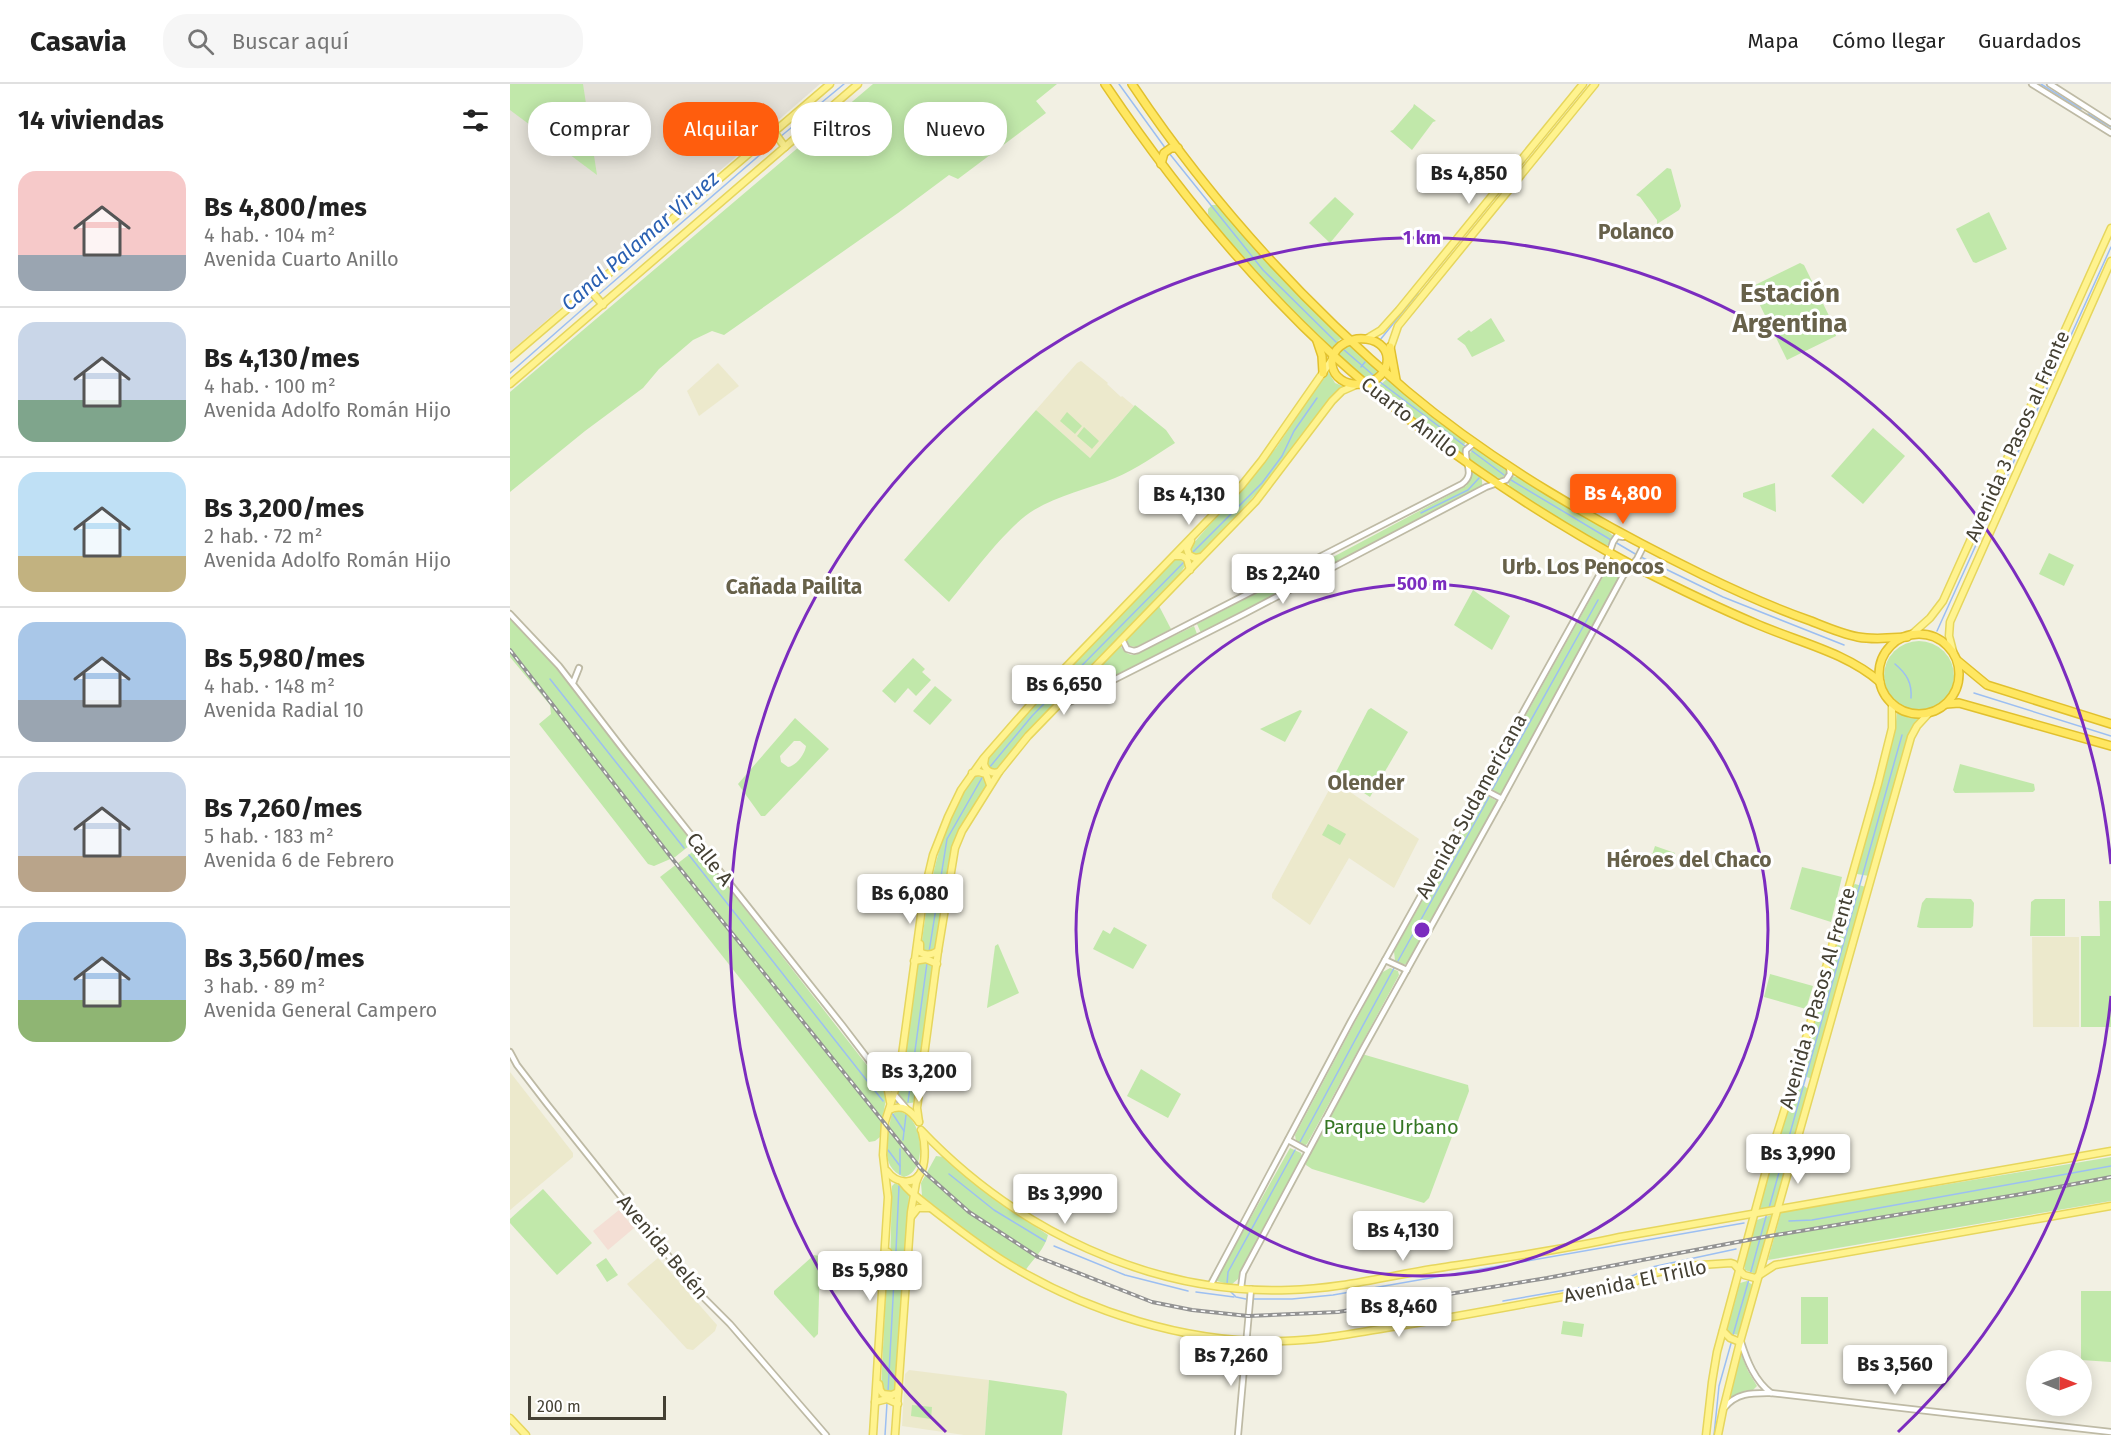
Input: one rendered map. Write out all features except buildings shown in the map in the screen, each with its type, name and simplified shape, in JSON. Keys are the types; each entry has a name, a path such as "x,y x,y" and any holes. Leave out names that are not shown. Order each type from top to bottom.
{"highway":[{"name":"Cuarto Anillo","path":"1105,84 1161,164 1199,212 1275,298 1332,358 1361,384 1497,482 1571,530 1711,603 1857,665 1881,682"},
{"name":"Cuarto Anillo","path":"1132,84 1220,201 1283,273 1351,340 1385,367 1397,382 1477,443 1641,546 1747,595 1844,634 1874,639 1909,636"},
{"path":"1161,164 1170,137"},
{"path":"1154,154 1178,148"},
{"path":"1316,339 1322,356 1323,374"},
{"path":"1366,339 1376,341 1384,347 1386,353 1385,367 1377,379 1361,384 1348,382 1338,377 1333,370 1332,358 1339,346 1351,340 1366,339"},
{"path":"1390,347 1397,382"},
{"path":"1955,657 1959,670 1953,695 1946,704 1929,713 1910,713 1892,703 1885,693 1881,682 1881,666 1885,655 1895,642 1909,636 1923,635 1936,638 1946,645 1955,657 1987,685 2111,724"},
{"path":"1946,704 1966,705 2111,746"}],"main road":[{"path":"779,129 830,84"},
{"path":"510,384 783,144 858,84"},
{"path":"1366,339 1381,330 1583,84"},
{"path":"1385,367 1398,326 1595,84"},
{"path":"779,138 783,144"},
{"path":"510,358 592,292 749,156"},
{"name":"Avenida 3 Pasos al Frente","path":"1909,636 1930,618 1943,601 2017,453 2094,282 2111,228"},
{"name":"Avenida 3 Pasos al Frente","path":"1955,657 1949,636 1950,622 2017,453 2094,282 2111,261"},
{"path":"1419,285 1426,291"},
{"path":"592,292 601,303"},
{"path":"873,1435 885,1282 888,1197 885,1168 885,1122 899,1077 929,867 945,823 961,790 995,745 1038,696 1242,485 1323,374 1332,358"},
{"path":"895,1435 911,1218 914,1194 923,1162 924,1147 917,1108 935,962 958,839 998,772 1028,736 1256,501 1332,401 1342,391 1361,384"},
{"path":"1201,557 1193,558 1189,555 1188,546 1207,525 1210,518"},
{"path":"1175,555 1187,559 1190,569"},
{"name":"Avenida 3 Pasos al Frente","path":"1852,876 1889,740 1893,715 1892,703"},
{"name":"Avenida 3 Pasos al Frente","path":"1832,1015 1911,737 1929,713"},
{"path":"995,745 985,759 984,765 990,772 998,772"},
{"path":"974,773 986,774 990,785"},
{"name":"Avenida 3 Pasos Al Frente","path":"1706,1435 1712,1382 1723,1331 1759,1213 1852,876"},
{"path":"924,892 920,952 927,955 937,952"},
{"path":"916,960 935,962"},
{"name":"Avenida 3 Pasos Al Frente","path":"1718,1435 1736,1340 1782,1195 1832,1015"},
{"path":"890,1108 885,1082 899,1077"},
{"path":"890,1108 906,1108 919,1122"},
{"path":"921,1130 951,1160 993,1194 1054,1233 1124,1263 1175,1278 1228,1287 1287,1290 1343,1285 1565,1249 1776,1209 2111,1151"},
{"name":"Avenida El Trillo","path":"885,1168 892,1178 901,1181 931,1209 972,1241 1027,1275 1082,1302 1114,1314 1169,1329 1246,1340 1316,1339 1485,1312 1630,1285 1646,1275 1686,1266 1727,1262 1734,1264 1742,1272 1757,1277"},
{"path":"901,1181 913,1180 919,1175"},
{"path":"1782,1195 1792,1207"},
{"path":"1757,1277 1775,1265 2111,1206"},
{"path":"911,1218 918,1208 931,1209"},
{"path":"885,1240 888,1246 888,1270 896,1275 906,1272"},
{"path":"885,1282 896,1278 905,1282"},
{"path":"1723,1331 1736,1340"},
{"path":"879,1345 881,1352 879,1387 882,1397"},
{"path":"875,1402 887,1395 896,1398"},
{"path":"510,1418 526,1435"}],"street":[{"path":"2032,84 2111,133"},
{"path":"2050,84 2111,123"},
{"path":"1122,639 1127,649 1138,650 1465,483 1469,475 1466,450 1470,444 1477,443"},
{"path":"1060,704 1072,701 1244,614 1497,482 1504,482 1511,471 1509,465"},
{"name":"Avenida Sudamericana","path":"1211,1284 1385,960 1605,565 1616,537 1620,536 1641,546 1308,1151 1243,1273 1241,1288"},
{"path":"1316,559 1313,567 1320,573"},
{"path":"1305,564 1312,570 1310,579"},
{"name":"Calle A","path":"510,614 547,651 573,683 906,1108"},
{"path":"573,683 579,668"},
{"path":"1481,788 1502,799"},
{"path":"1385,960 1407,970"},
{"name":"Avenida Belén","path":"510,1052 529,1081 694,1288 730,1324 826,1435"},
{"path":"1288,1140 1308,1151"},
{"path":"1238,1435 1251,1289"},
{"path":"1736,1340 1751,1368 1765,1389 1771,1393"},
{"path":"1723,1410 1729,1403 1744,1394 1771,1393 2111,1432"}],"shaded area":[{"path":"510,84 820,84 799,102 791,102 791,109 779,119 779,102 663,102 663,156 737,156 510,352"},
{"path":"1081,361 1134,406 1090,458 1036,410"},
{"path":"718,363 739,386 699,416 687,391"},
{"path":"1334,781 1419,839 1394,888 1349,858 1310,925 1272,898 1272,894"},
{"path":"2032,937 2079,937 2079,1027 2033,1027"},
{"path":"510,1072 573,1153 573,1157 510,1210"},
{"path":"619,1210 634,1228 608,1250 593,1231"},
{"path":"658,1258 717,1325 715,1331 693,1350 687,1349 627,1284"},
{"path":"909,1370 989,1380 985,1435 964,1435 902,1426 905,1374"}],"green space":[{"path":"510,84 583,84 586,102 528,102 528,123 510,110"},
{"path":"873,84 1057,84 1036,101 1046,113 1007,142 1007,102 904,102 904,156 989,156 958,179 949,175 724,335 712,331 693,340 659,369 643,388 585,431 510,492 510,392 791,154 791,156 892,156 892,102 852,102"},
{"path":"1414,104 1436,121 1412,150 1390,131"},
{"path":"572,156 594,156 597,175"},
{"path":"1667,168 1671,169 1681,206 1679,210 1657,224 1657,220 1636,195"},
{"path":"1335,197 1354,214 1330,243 1309,223"},
{"path":"1212,205 1218,205 1224,211 1297,293 1344,338 1339,340 1333,349 1286,304 1217,227 1208,214 1208,209"},
{"path":"1989,212 2007,249 1976,263 1973,262 1956,229"},
{"path":"1800,263 1804,265 1836,330 1836,336 1787,360 1751,287"},
{"path":"1491,318 1505,341 1472,357 1465,345 1457,339"},
{"path":"1350,345 1378,370 1372,379 1364,379 1338,356 1341,350"},
{"path":"1328,371 1335,383 1345,387 1332,396 1268,481 1197,558 1190,553 1192,545 1276,448"},
{"path":"1387,379 1467,440 1462,454 1374,386 1380,385"},
{"path":"1135,405 1166,430 1175,443 1123,474 1053,500 1034,510 1012,528 949,602 904,560 1036,410 1090,458"},
{"path":"1067,412 1082,426 1075,434 1060,421"},
{"path":"1084,427 1099,441 1092,449 1077,436"},
{"path":"1873,428 1905,456 1863,504 1831,476"},
{"path":"1477,447 1506,468 1508,472 1501,479 1493,476 1470,459 1470,453"},
{"path":"1472,470 1481,478 1482,486 1478,490 1322,570 1317,569 1318,565 1466,486 1472,476"},
{"path":"1512,476 1522,478 1607,530 1613,536 1608,545 1603,546 1511,490 1508,482"},
{"path":"1775,483 1776,512 1743,497 1743,493"},
{"path":"2049,553 2074,565 2064,586 2039,574"},
{"path":"1175,559 1185,563 1181,576 997,772 990,771 986,761 1030,709"},
{"path":"1613,562 1620,562 1623,569 1502,794 1495,794 1489,790 1488,783"},
{"path":"1303,569 1309,571 1307,575 1201,633 1197,624"},
{"path":"1473,590 1510,616 1492,650 1454,625"},
{"path":"1159,606 1171,629 1136,647 1129,646 1126,640"},
{"path":"510,619 541,649 694,842 675,857 654,866 648,864 539,724 551,714 550,705 510,657"},
{"path":"1194,626 1197,634 1072,698 1071,696 1120,645 1126,653 1135,655"},
{"path":"1919,641 1932,644 1944,651 1951,663 1954,676 1951,689 1944,701 1932,708 1919,711 1906,708 1894,701 1887,689 1884,676 1887,663 1894,651 1906,644"},
{"path":"913,658 925,669 922,672 931,680 916,696 908,688 895,703 882,691"},
{"path":"935,686 952,700 930,725 913,711"},
{"path":"1371,708 1408,732 1370,797 1337,775 1336,772"},
{"path":"1302,711 1285,742 1260,729"},
{"path":"1897,713 1910,718 1920,718 1911,730 1869,876 1857,874 1856,870 1895,730"},
{"path":"795,718 829,749 765,816 761,816 738,784","holes":["794,741 800,741 806,746 804,753 797,762 788,767 781,762 780,756"]},
{"path":"1960,764 2034,784 2035,790 2033,792 1955,793 1953,790"},
{"path":"974,776 984,777 988,783 960,831 936,951 926,953 921,949 937,859 952,816"},
{"path":"1486,795 1497,801 1496,804 1408,963 1401,966 1395,961 1394,951 1480,798"},
{"path":"1328,824 1346,834 1340,845 1322,835"},
{"path":"1655,846 1675,853 1671,865 1651,858"},
{"path":"695,850 700,851 887,1091 880,1137 875,1141 869,1142 660,877"},
{"path":"1802,867 1842,877 1831,922 1790,909"},
{"path":"1855,884 1866,887 1813,1079 1800,1075 1799,1071 1851,887"},
{"path":"1926,898 1971,899 1974,903 1973,926 1971,928 1917,927 1922,903"},
{"path":"2035,899 2065,899 2065,936 2030,936 2031,902"},
{"path":"2099,901 2111,901 2111,1027 2081,1027 2081,936 2100,936"},
{"path":"1114,927 1147,945 1133,969 1093,949 1103,930 1110,934"},
{"path":"998,944 1019,993 987,1008 995,946"},
{"path":"922,962 929,963 934,968 916,1102 905,1104 898,1094 916,967"},
{"path":"1390,968 1398,971 1399,975 1304,1146 1296,1141 1295,1135 1381,973"},
{"path":"1770,974 1813,986 1806,1009 1764,997"},
{"name":"Parque Urbano","path":"1362,1054 1468,1085 1469,1091 1429,1198 1424,1203 1312,1169 1306,1165 1305,1161"},
{"path":"1141,1069 1181,1094 1168,1118 1127,1096"},
{"path":"1803,1085 1808,1089 1776,1206 1759,1209 1793,1090"},
{"path":"896,1111 912,1120 920,1142 918,1164 904,1177 891,1166 887,1151 891,1116"},
{"path":"1290,1148 1301,1153 1302,1156 1238,1279 1231,1285 1217,1281 1219,1274"},
{"path":"936,1156 944,1157 979,1188 1048,1235 1042,1249 1025,1271 974,1238 922,1196 921,1183"},
{"path":"2111,1157 2111,1201 1768,1260 1781,1212"},
{"path":"895,1183 909,1195 905,1270 895,1273 890,1269 892,1186"},
{"path":"543,1189 592,1243 557,1275 510,1223 510,1219"},
{"path":"1774,1214 1756,1274 1745,1270 1744,1263 1757,1220"},
{"path":"814,1255 820,1258 818,1334 814,1338 774,1294 774,1291"},
{"path":"606,1258 618,1275 607,1282 596,1265"},
{"path":"897,1281 904,1285 896,1390 892,1393 885,1393 881,1390 886,1286 889,1282"},
{"path":"1747,1281 1754,1286 1740,1335 1732,1334 1727,1330 1740,1283"},
{"path":"2081,1291 2111,1291 2111,1362 2092,1361 2092,1350 2081,1350"},
{"path":"1801,1297 1828,1297 1828,1344 1801,1344"},
{"path":"1563,1321 1584,1324 1582,1337 1561,1334"},
{"path":"1741,1354 1757,1386 1728,1401"},
{"path":"989,1380 1064,1391 1067,1394 1062,1435 985,1435"},
{"path":"912,1405 932,1407 931,1419 911,1416"}],"waterway":[{"name":"Canal Palamar Viruez","path":"780,137 844,84"},
{"path":"1119,84 1166,149"},
{"path":"2041,84 2081,109"},
{"path":"2088,114 2111,127"},
{"path":"1169,153 1263,270 1336,342"},
{"name":"Canal Palamar Viruez","path":"597,296 759,156"},
{"path":"1937,631 2111,247"},
{"path":"1380,340 1418,293"},
{"name":"Canal Palamar Viruez","path":"510,373 593,300"},
{"path":"1343,349 1373,375"},
{"path":"1361,367 1365,362"},
{"path":"1380,382 1465,446"},
{"path":"1191,554 1262,483 1282,456 1294,431 1317,398"},
{"path":"1472,451 1504,475"},
{"path":"1421,513 1468,490 1479,478"},
{"path":"1511,480 1611,540"},
{"path":"1615,542 1637,555"},
{"path":"1641,557 1723,597 1844,645"},
{"path":"989,768 1032,716 1186,560"},
{"path":"1492,790 1598,600"},
{"path":"1895,664 1908,679 1911,698"},
{"path":"550,679 684,848"},
{"path":"1974,693 2111,736"},
{"path":"1769,1208 1902,735"},
{"path":"929,952 947,839 983,776"},
{"path":"1398,961 1489,797"},
{"path":"689,855 883,1101"},
{"path":"908,1102 927,963"},
{"path":"1300,1142 1394,968"},
{"path":"892,1113 904,1131"},
{"path":"903,1140 906,1115"},
{"path":"900,1149 900,1174"},
{"path":"888,1150 900,1166"},
{"path":"1227,1284 1228,1272 1295,1150"},
{"path":"1789,1221 1812,1220 2111,1166"},
{"path":"949,1174 994,1210 1045,1241"},
{"path":"895,1272 899,1186"},
{"path":"1750,1275 1767,1213"},
{"path":"1252,1299 1292,1299 1333,1295 1744,1223"},
{"path":"1054,1246 1125,1275 1188,1291"},
{"path":"1503,1301 1623,1280 1652,1267 1736,1249"},
{"path":"1733,1335 1749,1279"},
{"path":"888,1392 894,1280"},
{"path":"1230,1291 1236,1297 1246,1299"},
{"path":"1196,1292 1234,1297"},
{"path":"1714,1435 1719,1386 1732,1340"},
{"path":"885,1435 887,1403"}],"railway":[{"path":"510,650 674,861 922,1170 969,1212 1038,1257 1152,1302 1192,1310 1248,1316 1338,1312 1547,1278 1764,1237 2111,1177"}],"district":[{"name":"Polanco","path":"1636,232"},
{"name":"Estación Argentina","path":"1790,308"},
{"name":"Urb. Los Penocos","path":"1583,567"},
{"name":"Cañada Pailita","path":"794,587"},
{"name":"Olender","path":"1366,783"},
{"name":"Héroes del Chaco","path":"1689,860"}]}
